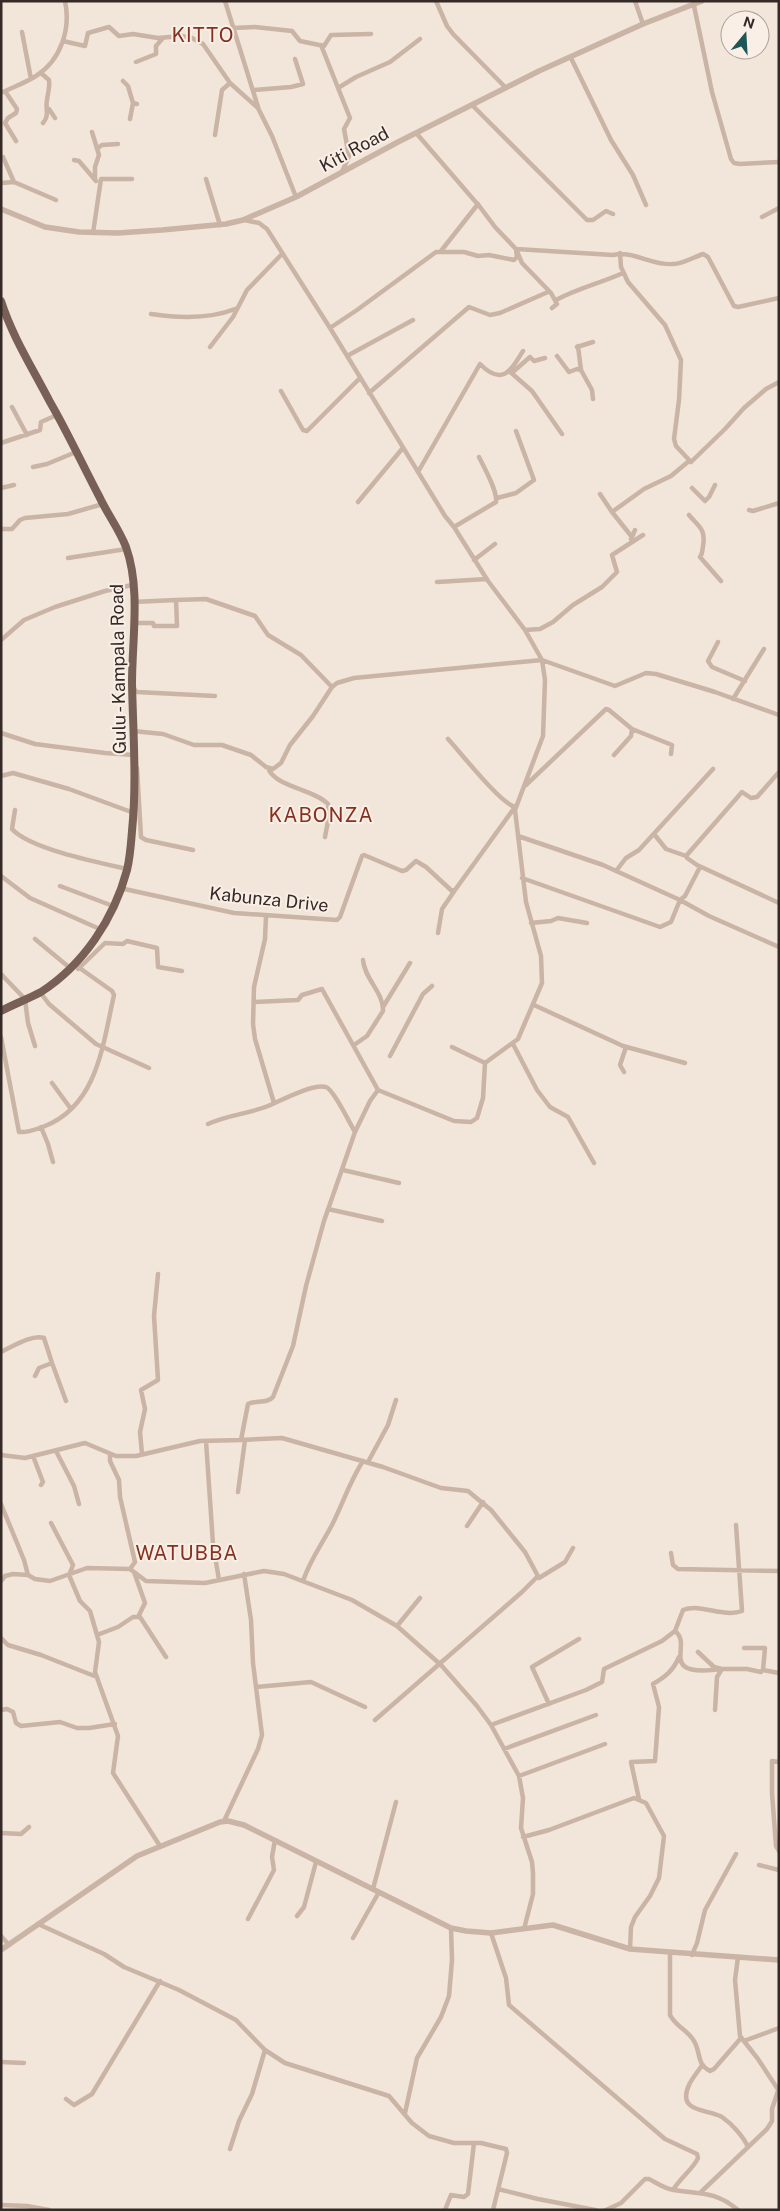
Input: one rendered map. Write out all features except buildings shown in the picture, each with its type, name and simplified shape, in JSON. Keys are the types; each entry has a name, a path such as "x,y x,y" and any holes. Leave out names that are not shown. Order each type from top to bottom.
{"main road":[{"name":"Gulu - Kampala Road","path":"1,301 4,320 58,415 103,504 118,529 126,550 133,602 132,687 134,758 134,812 127,870 102,930 74,967 40,992 1,1011"}],"street":[{"path":"16,141 5,123 17,111 3,92 41,73 56,55 68,24 65,1"},
{"path":"225,1 258,108 272,136 296,197"},
{"path":"436,1 452,34 506,88"},
{"path":"635,1 643,24"},
{"name":"Kiti Road","path":"1,209 45,227 93,233 118,233 220,225 243,220 342,174 506,88 643,24 702,1"},
{"path":"694,3 711,86 731,159 734,163 740,164 779,162"},
{"path":"63,41 85,46 88,33 109,27 119,36 132,34 163,38 182,36 199,41 208,50 230,83 258,108"},
{"path":"233,28 292,31 300,41 321,45 326,45 331,35 371,34"},
{"path":"22,32 31,79"},
{"path":"136,62 156,54 156,46 163,38"},
{"path":"338,88 356,77 390,62 420,39"},
{"path":"321,45 350,118 344,129 350,156 342,174"},
{"path":"571,58 611,140 633,175 646,205"},
{"path":"254,90 304,84 295,59"},
{"path":"41,73 49,80 50,89 46,103 55,118"},
{"path":"123,81 128,86 135,104 130,119"},
{"path":"215,135 222,90 230,83"},
{"path":"472,105 587,220 593,220 606,211 613,214"},
{"path":"43,123 47,119 49,109"},
{"path":"92,132 99,155 95,167 97,182 93,233"},
{"path":"417,134 478,204 494,227 516,249 522,263 556,300"},
{"path":"98,148 102,145 118,144"},
{"path":"4,157 14,182"},
{"path":"74,160 80,161 97,182"},
{"path":"97,182 101,179 132,179"},
{"path":"206,179 220,225"},
{"path":"1,184 14,182 56,200"},
{"path":"330,328 441,251 478,204"},
{"path":"762,217 779,208"},
{"path":"243,220 259,222 264,226 330,328 402,449 487,579 526,630 542,660 545,680 543,736 524,787 515,807 442,909 438,933"},
{"path":"441,251 464,252 478,256 489,255 514,260 516,258 516,249"},
{"path":"516,249 613,255 620,253 643,260 672,264 704,254 707,255 734,306 779,298"},
{"path":"620,253 623,273 639,296 665,325 681,360 680,400 674,439 676,446 689,461"},
{"path":"210,346 233,317 247,290 282,254"},
{"path":"552,308 556,304 556,300 576,289 602,282 623,273"},
{"path":"369,393 469,307 490,315 500,313 548,292"},
{"path":"151,314 186,317 223,314 235,310"},
{"path":"347,356 413,320"},
{"path":"593,342 577,347 580,370 592,390 593,399"},
{"path":"509,371 524,351"},
{"path":"557,356 569,372 577,369 580,370"},
{"path":"418,472 480,364 498,377 514,370 530,357 534,361 545,358"},
{"path":"509,371 532,391 562,434"},
{"path":"281,391 303,430 307,431 360,378"},
{"path":"612,512 644,489 671,476 689,461 691,462 726,429 748,404 779,382"},
{"path":"12,407 27,435"},
{"path":"1,443 40,430 41,422 58,415"},
{"path":"454,527 494,504 497,498 516,492 534,480 516,431"},
{"path":"358,502 402,449"},
{"path":"33,467 47,464 76,452"},
{"path":"479,456 497,498"},
{"path":"1,488 14,485"},
{"path":"692,488 705,501 714,490 715,485"},
{"path":"600,494 632,537"},
{"path":"749,510 753,511 779,503"},
{"path":"1,530 12,529 24,518 68,514 103,504"},
{"path":"689,515 702,529 705,536 703,553 700,557 721,581"},
{"path":"629,544 635,530"},
{"path":"526,630 540,630 573,605 602,587 617,572 612,555 643,534"},
{"path":"474,560 495,544"},
{"path":"68,558 126,550"},
{"path":"438,582 487,579"},
{"path":"1,640 24,620 55,607 105,591 132,585"},
{"path":"133,602 206,599 255,616 268,634 301,656 332,687"},
{"path":"133,623 154,624 154,626 177,626 176,600"},
{"path":"718,642 708,662 709,664 745,681"},
{"path":"733,699 764,648"},
{"path":"268,768 273,769 282,763 290,745 314,716 332,687 337,683 354,678 542,660 615,686 646,673 656,674 779,715"},
{"path":"132,687 137,692 215,696"},
{"path":"524,787 606,710 610,710 632,729 672,745 671,754"},
{"path":"614,755 631,736 632,729"},
{"path":"1,732 35,744 134,758 139,775 141,837 146,840 193,850"},
{"path":"133,732 163,734 194,745 222,744 251,754 268,768 274,777 318,796 328,804 329,816 325,837"},
{"path":"448,739 495,791 511,806 515,807"},
{"path":"616,872 626,858 634,854 654,834 713,769"},
{"path":"686,856 742,792 751,798 757,797 779,772"},
{"path":"1,776 13,773 69,789 134,812"},
{"path":"485,1063 518,1039 542,983 541,956 531,923 522,878 515,807"},
{"path":"15,810 12,829 31,842 80,858 127,870"},
{"path":"654,834 666,849 686,856 700,867 779,903"},
{"path":"518,836 616,872 779,947"},
{"name":"Kabunza Drive","path":"120,888 222,911 266,916 337,920 340,917 362,856 364,855 402,871 406,870 416,861 426,867 452,891 455,890"},
{"path":"522,878 660,927 671,922 680,900 685,896 700,867"},
{"path":"1,876 30,898 102,930"},
{"path":"60,886 113,906"},
{"path":"266,916 265,939 254,987 255,1039 274,1103"},
{"path":"531,923 558,918 588,923"},
{"path":"1,1037 14,1095 18,1130 21,1132 41,1127 63,1117 83,1096 101,1057 114,993 35,939"},
{"path":"74,967 105,942 123,944 127,941 157,948 158,967 182,971"},
{"path":"363,960 366,974 383,1007"},
{"path":"354,1045 367,1036 410,963"},
{"path":"1,974 25,1000 28,1023 35,1046"},
{"path":"390,1056 423,994 432,986"},
{"path":"255,1002 298,1000 302,995 322,989 378,1090 420,1105 444,1118 464,1122 475,1120 479,1113 484,1088 485,1063"},
{"path":"40,992 49,1004 102,1048 149,1068"},
{"path":"534,1005 626,1047 685,1063"},
{"path":"513,1044 537,1090 550,1107 568,1117 594,1162"},
{"path":"452,1047 485,1063"},
{"path":"624,1072 620,1065 626,1047"},
{"path":"52,1083 71,1109"},
{"path":"208,1124 223,1118 261,1109 320,1086 327,1088 355,1132"},
{"path":"238,1492 248,1404 254,1401 269,1401 273,1397 293,1346 306,1286 328,1209 355,1132 370,1101 378,1090"},
{"path":"41,1127 48,1144 52,1162"},
{"path":"343,1170 399,1183"},
{"path":"328,1209 382,1221"},
{"path":"142,1454 140,1432 145,1410 141,1390 158,1380 154,1316 158,1274"},
{"path":"1,1352 40,1337 46,1342 66,1401"},
{"path":"35,1376 39,1368 52,1363"},
{"path":"303,1581 309,1564 332,1526 353,1476 366,1461 388,1425 396,1400"},
{"path":"1,1455 25,1458 85,1443 116,1456 142,1454 206,1441 282,1438 366,1461 441,1488 464,1489 483,1502 526,1552 537,1576"},
{"path":"206,1441 213,1544 219,1580"},
{"path":"56,1451 74,1486 78,1504"},
{"path":"110,1454 110,1461 119,1480 120,1497 133,1548 135,1562 132,1570 145,1603 139,1615 166,1657"},
{"path":"33,1456 43,1482 41,1485"},
{"path":"467,1526 483,1502"},
{"path":"1,1504 28,1575"},
{"path":"51,1523 74,1564 69,1574 80,1601 90,1611 99,1642 95,1668 101,1693 115,1724 117,1750 113,1772 160,1846"},
{"path":"492,1725 586,1690 602,1682 604,1669 662,1641 675,1631 680,1614 689,1608 694,1607 711,1611 736,1613 742,1611 736,1524"},
{"path":"537,1576 540,1578 565,1562 573,1548"},
{"path":"670,1553 673,1565 678,1569 779,1571"},
{"path":"1,1580 3,1575 13,1574 28,1575 35,1579 50,1581 87,1568 132,1570 146,1581 205,1583 264,1571 284,1574 358,1603 397,1626 441,1665 492,1725 519,1776 523,1798 521,1828 532,1862 534,1882 533,1894 524,1929"},
{"path":"224,1821 261,1740 262,1724 256,1687 251,1620 244,1574"},
{"path":"375,1720 522,1592 537,1576"},
{"path":"397,1626 420,1598"},
{"path":"97,1635 118,1627 133,1617 140,1616"},
{"path":"630,1950 631,1927 635,1917 650,1896 659,1878 664,1836 649,1807 639,1798 631,1762 655,1761 659,1708 653,1684 666,1676 674,1667 679,1657 681,1640 679,1634 675,1631"},
{"path":"1,1638 8,1645 41,1655 97,1677"},
{"path":"549,1704 532,1667 579,1640"},
{"path":"744,1648 765,1648 763,1670"},
{"path":"698,1652 714,1667 722,1669"},
{"path":"679,1657 683,1666 688,1669 747,1669 779,1673"},
{"path":"715,1710 717,1677 722,1669"},
{"path":"256,1687 313,1683 365,1707"},
{"path":"1,1710 13,1712 16,1723 21,1726 60,1722 77,1728 89,1728 115,1724"},
{"path":"504,1749 596,1715"},
{"path":"519,1776 605,1744"},
{"path":"779,1762 772,1761 776,1846 779,1851"},
{"path":"524,1837 549,1830 634,1798 639,1798"},
{"path":"353,1938 376,1891 396,1802"},
{"path":"1,1950 137,1856 224,1821 236,1822 276,1840 316,1862 451,1928 491,1933 553,1926 630,1950 779,1960"},
{"path":"1,1833 21,1834 29,1827"},
{"path":"248,1919 275,1869 272,1857 276,1840"},
{"path":"692,1955 705,1910 736,1854"},
{"path":"297,1916 304,1906 316,1862"},
{"path":"759,1865 779,1870"},
{"path":"38,1924 104,1954 128,1969 160,1981 236,2020 265,2050 285,2063 389,2096 412,2123 429,2136 454,2143 474,2143 502,2147 507,2150 493,2210"},
{"path":"405,2113 416,2058 441,2018 449,1996 452,1960 451,1928"},
{"path":"491,1933 503,1968 509,2005 665,2139 697,2154 698,2158 695,2165 681,2178 673,2190"},
{"path":"1,1936 9,1945"},
{"path":"670,1954 670,2015 674,2023 695,2042 702,2065 710,2071 742,2040 779,2028"},
{"path":"701,2192 770,2125 772,2109 779,2091 758,2058 742,2040 735,1980 738,1957"},
{"path":"66,2099 74,2105 92,2094 160,1981"},
{"path":"230,2149 239,2121 252,2094 265,2050"},
{"path":"1,2062 24,2064"},
{"path":"702,2065 689,2085 686,2097 688,2102 701,2112 720,2116 743,2137 748,2147"},
{"path":"445,2210 451,2195 464,2197 468,2194 474,2143"},
{"path":"606,2210 621,2203 645,2179 649,2178 673,2190 701,2192 726,2200 738,2210"},
{"path":"498,2189 595,2210"},
{"path":"1,2205 27,2206 50,2210"}],"district":[{"name":"KITTO","path":"203,35"},
{"name":"KABONZA","path":"321,815"},
{"name":"WATUBBA","path":"187,1553"}]}
